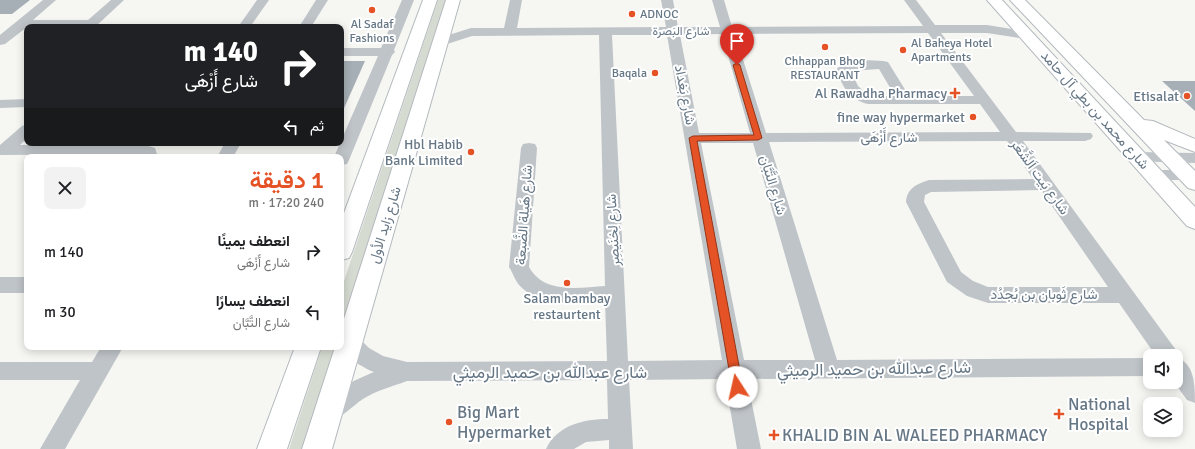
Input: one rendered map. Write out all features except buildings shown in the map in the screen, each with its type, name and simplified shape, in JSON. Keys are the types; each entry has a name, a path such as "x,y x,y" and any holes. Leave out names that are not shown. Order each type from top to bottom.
{"main road":[{"path":"344,244 430,0"},
{"name":"شارع زايد الأول","path":"317,449 453,0"},
{"name":"شارع محمد بن بطي آل حامد","path":"994,0 1135,157 1195,221"},
{"name":"شارع محمد بن بطي آل حامد","path":"1018,0 1127,114 1192,177"},
{"path":"1127,114 1156,130 1195,146"},
{"path":"272,449 307,350"}],"street":[{"path":"0,41 50,0"},
{"path":"90,24 118,0"},
{"path":"246,24 263,0"},
{"path":"307,24 322,0"},
{"path":"344,154 388,52 408,0"},
{"path":"510,32 516,0"},
{"name":"شارع بَغداد","path":"667,0 748,449"},
{"name":"شارع التَّبَّان","path":"718,0 758,138 829,369"},
{"name":"شارع بَيت اَلشَّعَر","path":"910,0 1012,137 1163,349"},
{"name":"شارع البَصرة","path":"441,42 471,32 987,29 1003,26 1013,20"},
{"name":"شارع البَصرة","path":"447,21 471,32"},
{"name":"شارع البَصرة","path":"987,29 1026,35"},
{"name":"شارع لِخنَيصِر","path":"558,449 564,441 574,434 585,430 621,439 616,293 607,121 605,31"},
{"path":"344,52 388,52"},
{"path":"905,100 984,100"},
{"path":"0,104 24,103"},
{"path":"3,150 24,132"},
{"name":"شارع أَزْهَى","path":"693,138 1084,136"},
{"name":"شارع هَيلة الضَّبعة","path":"529,148 519,267 522,276 529,285 540,291 552,294 616,293"},
{"path":"3,150 142,149 149,152 149,154"},
{"path":"1135,157 1195,158"},
{"path":"1152,175 1192,177"},
{"name":"شارع ثَوبان بن بُجدُد","path":"1046,184 929,186 918,191 915,196 915,202 954,277 963,285 975,292 988,295 1124,295"},
{"path":"0,285 24,285"},
{"name":"شارع عبدالله بن حميد الرميثي","path":"350,342 364,356 373,362 388,368 406,372 734,371 1143,367"},
{"path":"52,449 110,350"},
{"path":"1183,367 1195,366"},
{"path":"0,371 97,371"},
{"name":"شارع عبدالله بن حميد الرميثي","path":"328,413 342,400 373,381 406,372"},
{"path":"1183,377 1195,393"}],"shaded area":[{"path":"438,0 446,0 344,328 344,281"},
{"path":"321,350 337,350 307,449 289,449"}],"place":[{"name":"Al Sadaf Fashions","path":"372,10"},
{"name":"ADNOC","path":"632,14"},
{"name":"Chhappan Bhog RESTAURANT","path":"825,47"},
{"name":"Al Baheya Hotel Apartments","path":"903,50"},
{"name":"Baqala","path":"655,73"},
{"name":"Al Rawadha Pharmacy","path":"955,93"},
{"name":"Etisalat","path":"1187,96"},
{"name":"fine way hypermarket","path":"973,117"},
{"name":"Hbl Habib Bank Limited","path":"471,152"},
{"name":"Salam bambay restaurtent","path":"567,283"},
{"name":"National Hospital","path":"1059,414"},
{"name":"Big Mart Hypermarket","path":"449,422"},
{"name":"KHALID BIN AL WALEED PHARMACY","path":"774,435"}],"route":[{"path":"737,65 758,138 693,138 737,387"}]}
